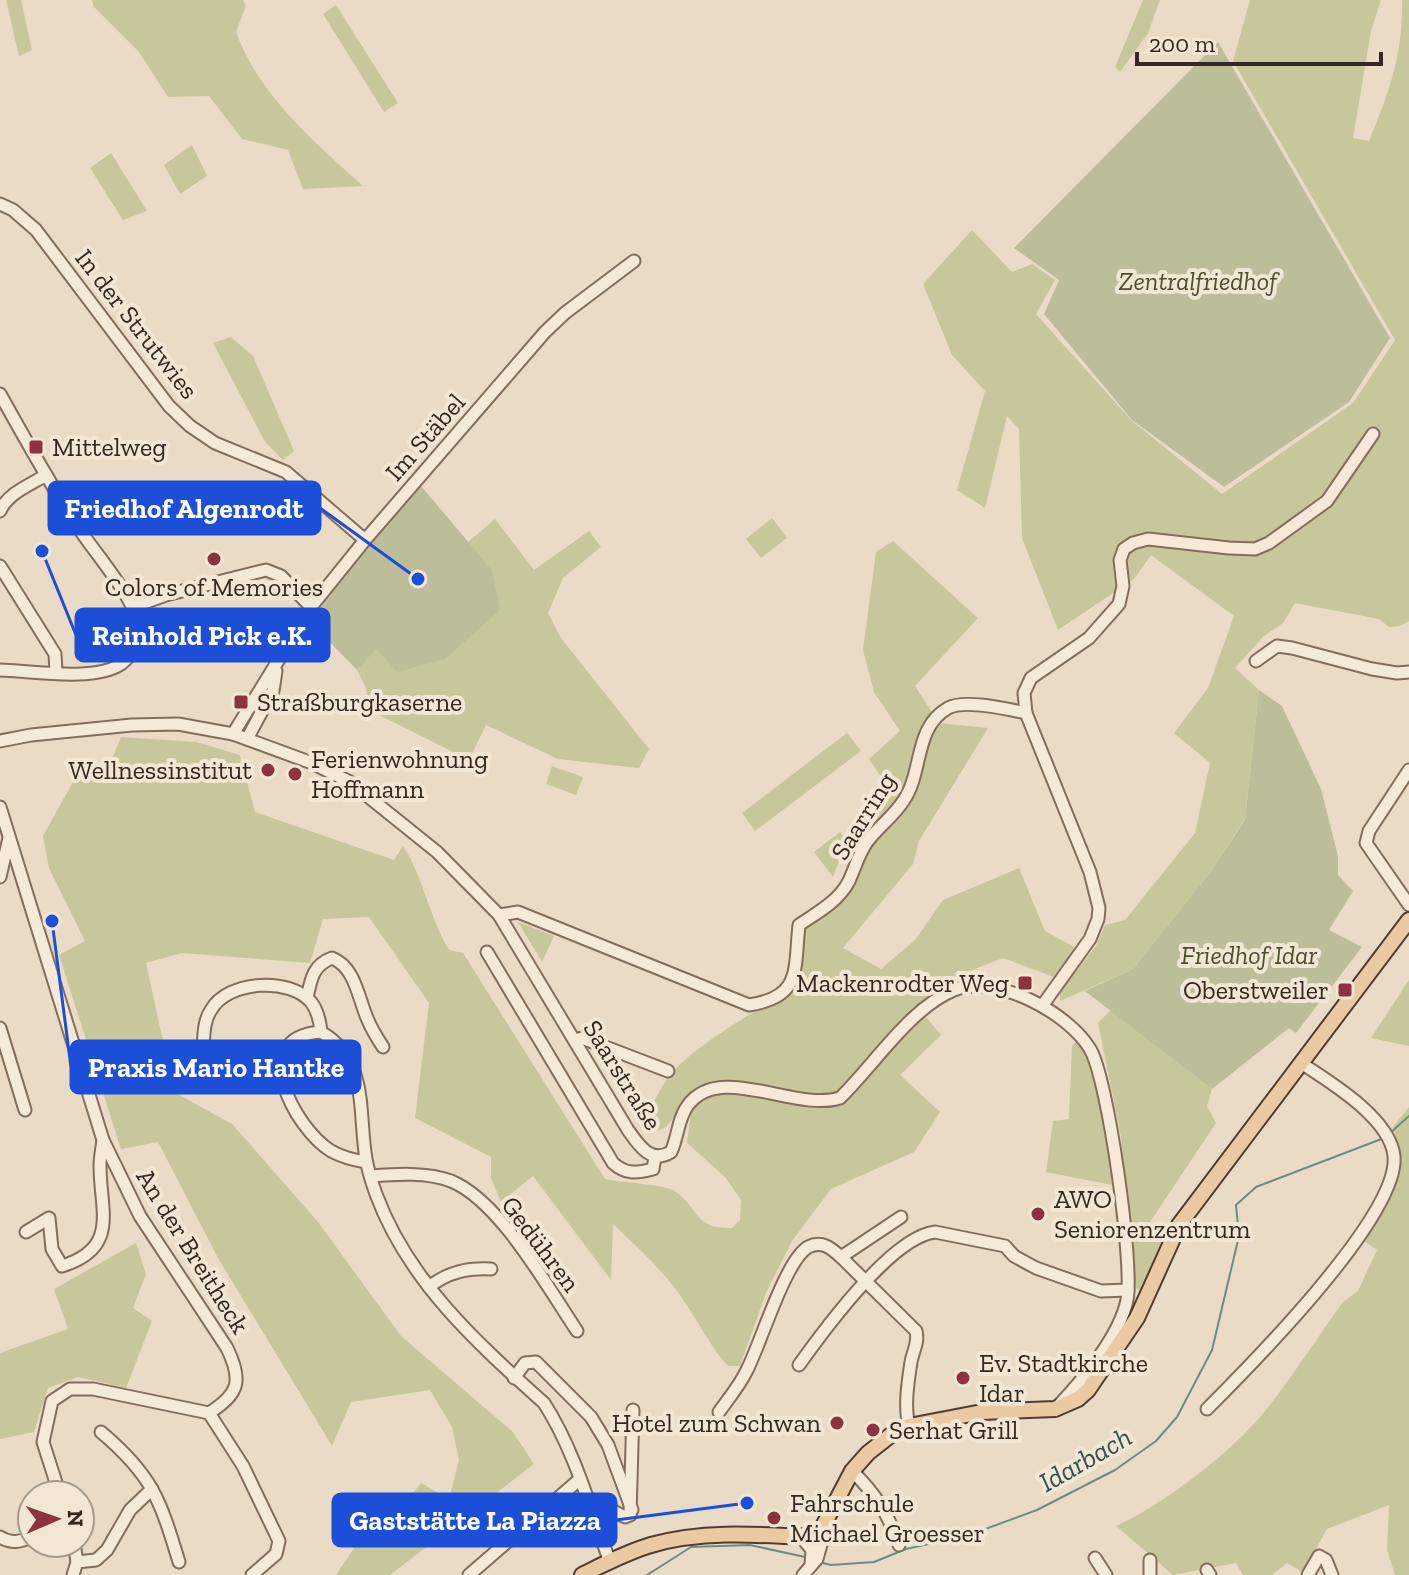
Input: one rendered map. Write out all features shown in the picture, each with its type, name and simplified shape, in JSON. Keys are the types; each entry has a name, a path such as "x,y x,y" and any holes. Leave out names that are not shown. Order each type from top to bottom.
{"main road":[{"path":"582,1575 649,1545 674,1539 732,1535 811,1545 852,1471 885,1440 909,1426 982,1412 1055,1409 1081,1396 1112,1358 1146,1300 1173,1234 1409,920"}],"street":[{"name":"In der Strutwies","path":"0,204 13,210 36,230 169,406 190,426 215,443 286,472 365,540"},
{"name":"Im Stäbel","path":"233,734 311,607 365,540 545,332 634,261"},
{"path":"0,394 79,529 133,607 138,627 135,647 124,662 111,670 91,674 0,670"},
{"path":"1042,1006 1090,939 1099,908 1090,872 1026,713 1024,693 1031,678 1089,638 1119,604 1123,586 1120,560 1124,549 1148,539 1255,549 1269,543 1327,501 1373,434"},
{"path":"0,511 13,494 46,475"},
{"path":"0,566 55,654 56,672"},
{"path":"133,607 249,572 266,570 281,576 311,607"},
{"path":"1256,661 1277,646 1372,669 1409,672"},
{"name":"Im Stäbel","path":"247,739 273,691 277,666"},
{"name":"Saarring","path":"499,915 518,912 749,1005 770,1002 787,990 793,977 799,925 832,904 847,885 866,843 905,800 923,738 940,713 951,705 990,706 1026,713"},
{"name":"Saarstraße","path":"0,741 31,735 178,724 233,734 312,763 350,782 437,852 499,915 637,1144 655,1157 671,1152 686,1107 709,1089 727,1085 796,1100 825,1102 840,1098 911,1022 950,991 965,986 984,986 1017,994 1042,1006 1083,1039 1096,1061 1121,1202 1129,1270 1124,1311 1078,1384 1055,1409"},
{"name":"Saarstraße","path":"0,731 31,735"},
{"path":"1409,770 1373,824 1366,843 1409,905"},
{"name":"An der Breitheck","path":"1,813 103,1140 140,1216 227,1348 236,1367 237,1385 228,1401 209,1413"},
{"path":"0,877 10,837"},
{"path":"487,952 613,1163 630,1173 640,1172 653,1169 655,1157"},
{"path":"307,998 312,974 321,962 332,958 342,962 350,972 369,1022 383,1047"},
{"path":"203,1046 209,1013 221,997 232,990 253,985 268,986 307,998 318,1014 321,1032 341,1048 355,1072 362,1104 366,1162 391,1230 429,1287 468,1334 548,1410 580,1479 610,1562"},
{"path":"0,1028 25,1110"},
{"path":"321,1032 303,1034 288,1045 280,1062 283,1085 299,1115 319,1141 342,1156 366,1162"},
{"path":"575,1040 582,1038 668,1071"},
{"path":"1207,1409 1310,1301 1371,1216 1392,1175 1394,1156 1389,1139 1377,1120 1301,1063"},
{"path":"26,1232 49,1218 52,1249 62,1266 82,1260 99,1240 105,1216 100,1164 103,1140"},
{"name":"Gedühren","path":"371,1176 422,1175 450,1181 473,1194 516,1242 577,1331"},
{"path":"841,1257 901,1217"},
{"path":"799,1365 826,1326 866,1281 892,1257 926,1233 935,1232 1005,1246 1014,1256 1036,1268 1101,1291 1128,1290"},
{"path":"719,1412 749,1367 795,1260 811,1246 821,1244 828,1245 841,1257 917,1335 909,1374 909,1426"},
{"path":"429,1287 449,1274 469,1269 491,1269"},
{"path":"514,1378 525,1363 536,1362 591,1417 608,1445 632,1510"},
{"path":"55,1479 43,1442 52,1401 70,1389 93,1389 209,1413 243,1466 279,1541 276,1554 252,1575"},
{"path":"587,1502 593,1500 625,1517 630,1515 633,1410"},
{"path":"101,1432 143,1471 163,1510 179,1562"},
{"path":"852,1471 883,1506 899,1545"},
{"path":"469,1575 580,1479"},
{"path":"77,1562 96,1560 107,1550 130,1510 152,1489"},
{"path":"807,1570 811,1545 828,1518"},
{"path":"1308,1575 1319,1556 1326,1560 1332,1575"},
{"path":"1095,1558 1106,1575"},
{"path":"73,1575 77,1559"},
{"path":"1150,1560 1150,1575"}],"green space":[{"path":"6,0 21,0 32,50 19,56"},
{"path":"92,0 243,0 246,6 236,32 259,76 290,116 363,186 303,189 288,150 242,139 209,96 168,97 139,52 94,7"},
{"path":"1143,0 1160,0 1148,33 1120,72 1115,67"},
{"path":"1250,0 1381,0 1371,31 1353,138 1369,141 1394,72 1402,0 1409,0 1409,621 1389,627 1379,619 1295,603 1283,623 1264,636 1235,668 1259,690 1245,819 1212,870 1133,969 1060,1001 1060,992 1096,946 1105,925 1125,920 1195,833 1210,763 1174,733 1208,688 1234,616 1151,555 1134,579 1058,630 1022,538 1019,429 1007,416 985,508 957,490 985,391 952,355 923,284 972,230 1012,272 1032,264 1055,280 1036,314 1131,420 1222,494 1353,403 1395,340 1233,61"},
{"path":"336,5 398,103 384,112 323,14"},
{"name":"Zentralfriedhof","path":"1218,42 1390,338 1349,402 1224,487 1132,420 1044,314 1059,280 1014,248"},
{"path":"192,145 207,176 180,194 164,165"},
{"path":"111,153 147,211 123,220 90,168"},
{"path":"231,337 253,356 294,451 283,460 265,442 213,343"},
{"path":"421,486 492,570 500,610 445,659 397,672 377,649 357,670 310,622 376,534"},
{"path":"772,518 787,538 761,558 746,539"},
{"path":"495,519 534,570 589,531 601,547 563,578 548,613 561,638 649,749 639,768 558,759 486,725 469,760 369,710 366,688 357,670 377,649 492,570 468,542"},
{"path":"893,541 978,618 915,686 939,723 988,728 919,841 913,864 843,948 881,969 915,940 943,900 1019,868 1045,931 1076,948 1054,977 1003,958 962,974 927,998 925,1016 941,1035 900,1075 940,1112 914,1152 831,1189 792,1241 766,1293 740,1366 728,1366 667,1278 613,1224 611,1280 533,1176 501,1202 491,1178 491,1157 415,1118 429,1003 369,917 323,919 310,963 182,953 146,963 174,1092 232,1124 318,1222 401,1336 513,1432 534,1464 390,1575 336,1575 380,1509 393,1518 421,1483 449,1499 459,1460 452,1427 430,1390 351,1402 332,1446 218,1258 158,1142 121,1149 59,955 85,941 49,868 43,836 79,771 106,773 121,737 196,742 240,755 255,812 394,860 403,846 449,950 463,953 605,1179 673,1190 703,1221 719,1228 732,1228 740,1220 741,1200 725,1177 687,1143 691,1112 688,1101 661,1130 647,1129 648,1120 660,1091 679,1065 734,1024 786,996 795,978 800,934 810,921 834,906 869,845 865,818 883,802 883,780 869,759 900,731 874,692 863,650 876,552"},
{"name":"Friedhof Idar","path":"1259,690 1282,706 1321,789 1338,856 1338,875 1353,891 1329,930 1362,947 1296,1033 1289,1028 1212,1089 1085,991 1133,969 1212,870 1245,820"},
{"path":"847,733 861,751 755,831 742,813"},
{"path":"552,766 583,777 576,795 546,784"},
{"path":"840,832 847,841 833,877 814,852"},
{"path":"518,922 554,936 542,962"},
{"path":"1409,980 1409,1046 1371,1038"},
{"path":"1111,1010 1212,1089 1207,1106 1216,1123 1150,1222 1167,1233 1142,1292 1135,1287 1121,1137 1098,1023"},
{"path":"1079,1041 1100,1092 1112,1185 1046,1172 1053,1121 1069,1119 1072,1045"},
{"path":"1409,1107 1409,1575 1395,1575 1387,1550 1389,1505 1327,1529 1303,1572 1287,1563 1272,1575 1243,1575 1236,1563 1173,1575 1116,1526 1155,1505 1235,1443 1275,1398 1343,1302 1358,1291 1377,1250 1363,1240 1389,1200 1398,1174 1399,1160 1393,1127"},
{"path":"136,1243 146,1274 133,1308 152,1321 126,1388 78,1377 48,1388 34,1432 0,1439 0,1353 68,1329 54,1289"}],"waterway":[{"name":"Idarbach","path":"1389,1134 1409,1116"},
{"name":"Idarbach","path":"819,1562 831,1565 874,1562 906,1549 969,1535 1037,1510 1115,1470 1156,1441 1177,1417 1212,1350 1239,1236 1236,1205 1256,1187 1384,1138"},
{"name":"Idarbach","path":"647,1575 691,1547 750,1545 805,1557"}],"place":[{"name":"Mittelweg","path":"36,447"},
{"name":"Reinhold Pick e.K.","path":"42,551"},
{"name":"Colors of Memories","path":"214,559"},
{"name":"Friedhof Algenrodt","path":"418,579"},
{"name":"Straßburgkaserne","path":"241,702"},
{"name":"Wellnessinstitut","path":"268,770"},
{"name":"Ferienwohnung Hoffmann","path":"295,774"},
{"name":"Praxis Mario Hantke","path":"52,921"},
{"name":"Mackenrodter Weg","path":"1025,983"},
{"name":"Oberstweiler","path":"1345,990"},
{"name":"AWO Seniorenzentrum","path":"1038,1214"},
{"name":"Ev. Stadtkirche Idar","path":"963,1378"},
{"name":"Hotel zum Schwan","path":"837,1423"},
{"name":"Serhat Grill","path":"873,1430"},
{"name":"Gaststätte La Piazza","path":"747,1503"},
{"name":"Fahrschule Michael Groesser","path":"774,1518"}]}
